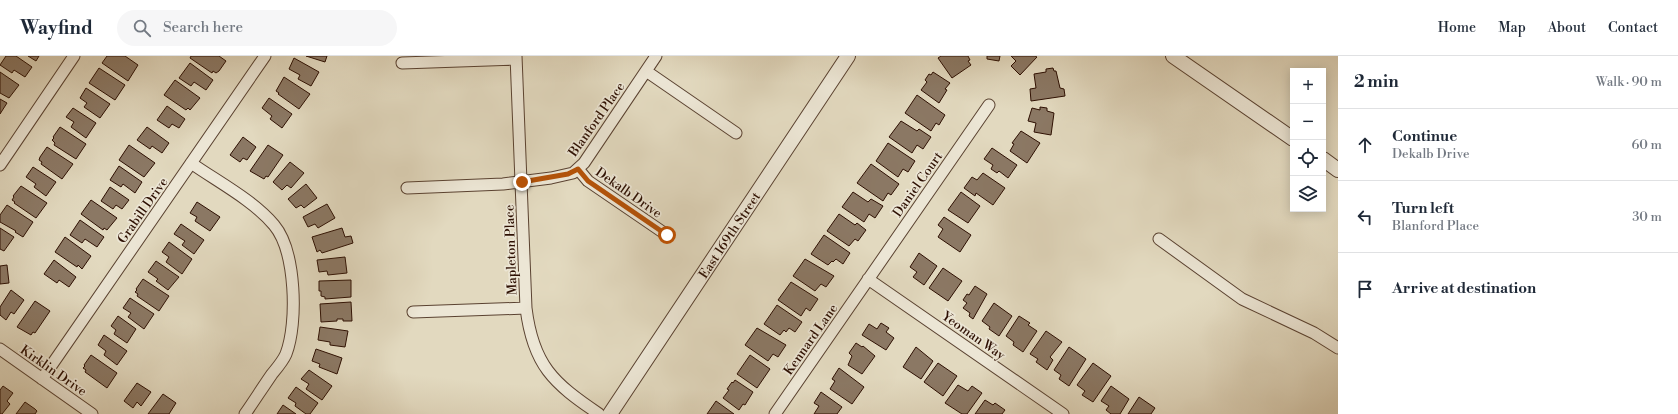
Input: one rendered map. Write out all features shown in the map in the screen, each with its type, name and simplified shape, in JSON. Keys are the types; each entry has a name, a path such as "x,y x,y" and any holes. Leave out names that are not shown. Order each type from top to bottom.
{"street":[{"path":"0,165 74,56"},
{"name":"Grabill Drive","path":"42,379 265,56"},
{"name":"Blanford Place","path":"408,188 522,182 568,174 578,169 584,163 656,56"},
{"name":"East 169th Street","path":"610,414 848,56"},
{"path":"1173,56 1290,137"},
{"path":"402,63 516,58"},
{"name":"Mapleton Place","path":"516,58 526,308 532,341 538,356 550,375 576,398 599,414"},
{"path":"646,71 736,133"},
{"name":"Daniel Court","path":"868,280 989,105"},
{"path":"1326,161 1338,170"},
{"path":"191,163 263,214 275,226 284,241 289,256 293,294 292,331 290,342 285,356 245,414"},
{"name":"Dekalb Drive","path":"578,169 588,181 667,235"},
{"path":"1159,239 1242,298 1314,333 1338,348"},
{"name":"Kennard Lane","path":"775,414 868,280"},
{"name":"Yeoman Way","path":"868,280 1063,414"},
{"path":"413,312 526,308"},
{"name":"Kirklin Drive","path":"0,349 92,414"}],"building":[{"path":"6,56 16,56 32,67 25,77 14,70 12,73 0,65"},
{"path":"28,56 39,56 36,61"},
{"path":"107,56 125,56 138,65 128,81 102,63"},
{"path":"191,56 219,56 226,61 219,71 216,73 213,71 212,73 190,58"},
{"path":"306,56 327,56 325,62"},
{"path":"941,56 968,56 970,60 968,61 971,65 952,78 938,58"},
{"path":"987,56 1000,56 999,61 987,59"},
{"path":"1011,56 1037,57 1020,75 1011,66 1016,61"},
{"path":"294,58 319,72 311,86 298,79 300,75 289,69"},
{"path":"190,63 213,80 206,90 194,82 191,86 179,78"},
{"path":"99,68 125,85 115,100 89,83"},
{"path":"1053,68 1054,71 1056,71 1060,88 1064,89 1065,96 1031,101 1030,89 1036,88 1034,74 1046,72 1046,69"},
{"path":"0,72 19,85 9,98 0,93"},
{"path":"933,72 950,83 945,89 947,90 939,103 921,90 927,82 925,80 929,74 931,75"},
{"path":"284,77 310,94 299,109 276,91"},
{"path":"175,80 200,98 190,110 188,108 186,110 164,95"},
{"path":"86,88 110,104 100,118 84,107 87,103 80,98"},
{"path":"917,95 945,115 939,125 936,123 931,131 905,113"},
{"path":"269,98 292,114 282,128 270,119 272,116 262,108"},
{"path":"0,99 7,103 0,114"},
{"path":"167,106 185,119 179,128 172,124 169,128 157,120"},
{"path":"1040,107 1047,108 1047,111 1054,113 1051,135 1034,132 1036,123 1028,121 1032,108 1040,110"},
{"path":"73,108 96,123 86,138 71,127 74,122 66,117"},
{"path":"901,121 917,131 919,129 931,137 923,149 917,145 912,153 889,137"},
{"path":"60,127 86,144 76,159 54,145 55,143 52,140 54,138 53,137"},
{"path":"147,127 169,143 162,153 152,146 150,149 137,140"},
{"path":"1021,131 1040,143 1027,163 1010,151 1014,144 1012,143"},
{"path":"243,137 256,147 247,160 243,158 240,162 230,155"},
{"path":"888,143 915,161 908,172 903,169 898,177 876,161"},
{"path":"129,145 155,163 144,177 119,160"},
{"path":"268,145 283,155 268,177 266,176 264,179 250,171"},
{"path":"47,147 73,164 62,179 41,164 42,162 39,160"},
{"path":"992,148 1017,165 1008,178 999,171 997,173 991,169 993,165 984,159"},
{"path":"290,162 304,173 291,188 287,185 282,190 273,182"},
{"path":"871,164 899,184 891,195 888,193 883,201 857,183"},
{"path":"119,166 142,182 135,193 123,184 121,187 110,180"},
{"path":"33,167 56,182 46,196 34,187 36,184 26,177"},
{"path":"983,173 1005,188 993,205 976,193 975,196 964,188 972,177 977,180"},
{"path":"306,184 317,198 304,208 301,205 296,208 288,199"},
{"path":"21,186 47,203 36,218 12,200 14,197 13,196"},
{"path":"110,187 129,200 122,209 116,205 113,209 101,201"},
{"path":"853,192 868,202 871,199 883,206 875,218 869,214 864,222 842,207"},
{"path":"961,192 980,206 968,223 948,210"},
{"path":"91,200 117,218 107,230 104,228 103,230 81,214"},
{"path":"197,202 220,217 210,231 195,221 197,217 190,213"},
{"path":"327,204 335,218 318,228 315,224 308,227 303,217"},
{"path":"7,205 33,222 23,237 15,232 16,231 0,222 0,215"},
{"path":"839,214 855,225 857,223 866,230 858,241 855,239 849,246 827,231"},
{"path":"944,217 971,235 960,252 938,237 943,229 938,225"},
{"path":"80,220 104,237 97,247 85,239 82,243 70,235"},
{"path":"181,224 204,240 194,254 182,245 185,241 174,234"},
{"path":"0,228 14,237 4,251 0,249"},
{"path":"342,228 345,237 351,236 353,243 322,253 320,250 317,252 312,237"},
{"path":"824,235 850,253 843,264 836,259 828,265 811,254"},
{"path":"65,237 91,256 82,269 78,265 77,267 55,252"},
{"path":"169,242 192,259 182,274 166,262 169,257 162,252"},
{"path":"919,253 937,266 924,285 913,277 917,272 910,267"},
{"path":"345,257 347,273 328,275 327,271 319,272 317,260"},
{"path":"805,259 834,276 826,287 821,284 815,291 793,276"},
{"path":"54,260 76,277 69,287 59,280 57,283 44,274"},
{"path":"156,261 179,277 168,290 156,281 158,279 148,272"},
{"path":"7,265 9,283 0,284 0,266"},
{"path":"943,268 962,281 948,301 929,288"},
{"path":"143,279 169,296 159,311 137,296 138,294 135,292"},
{"path":"351,280 351,297 325,299 325,297 321,296 321,291 319,291 319,281"},
{"path":"791,282 818,299 810,311 806,308 801,316 778,300"},
{"path":"975,286 987,294 973,319 969,316 970,313 963,308 967,303 963,300 967,294 969,295"},
{"path":"11,290 24,300 14,314 11,312 6,320 0,315 0,307"},
{"path":"130,298 154,314 144,329 128,317 131,313 123,308"},
{"path":"35,301 50,311 35,333 33,332 31,335 17,327"},
{"path":"351,302 352,321 337,319 337,321 321,322 320,304"},
{"path":"994,303 1012,316 999,336 989,329 990,327 982,321"},
{"path":"777,305 802,322 795,332 789,328 786,332 784,330 780,335 764,324"},
{"path":"118,316 136,329 127,343 114,334 116,330 111,326"},
{"path":"1019,316 1030,323 1028,325 1037,331 1023,352 1013,345 1014,342 1006,336"},
{"path":"881,323 889,328 886,332 894,338 886,350 862,335 869,324 877,329"},
{"path":"320,327 348,331 345,347 330,345 330,342 318,340"},
{"path":"757,328 786,345 778,357 773,354 768,361 745,345"},
{"path":"1046,331 1062,342 1050,357 1053,360 1047,370 1036,362 1038,359 1030,354"},
{"path":"104,335 127,351 117,365 104,355 106,351 98,345"},
{"path":"856,343 862,347 863,346 875,356 862,374 848,365 852,356 849,353"},
{"path":"916,347 933,361 921,379 903,367"},
{"path":"1069,347 1086,359 1069,386 1059,379 1061,375 1054,370"},
{"path":"316,349 342,358 337,374 319,367 320,364 312,361"},
{"path":"91,355 117,373 107,388 85,372 86,370 83,368"},
{"path":"750,355 770,369 757,388 737,374"},
{"path":"938,363 957,376 943,396 924,382"},
{"path":"1093,363 1111,376 1093,402 1082,395 1085,391 1077,385"},
{"path":"839,368 864,387 852,404 830,389 835,381 832,379"},
{"path":"309,370 332,386 322,400 306,389 309,384 301,379"},
{"path":"735,380 753,392 745,405 743,404 739,410 723,398 729,390 727,389"},
{"path":"137,383 151,392 141,406 137,402 133,408 124,401"},
{"path":"958,385 968,391 972,386 982,393 967,414 962,414 945,403"},
{"path":"3,386 13,393 7,401 10,404 2,414 0,414 0,390"},
{"path":"1111,386 1129,399 1120,414 1111,414 1106,410 1109,406 1101,401"},
{"path":"296,387 318,403 310,414 306,414 295,406 296,403 288,398"},
{"path":"821,392 842,407 837,414 814,414 819,406 814,403"},
{"path":"163,394 176,403 169,414 148,414"},
{"path":"1139,397 1155,408 1151,414 1128,414"},
{"path":"985,400 993,405 995,403 1005,410 1002,414 975,414"},
{"path":"716,401 734,414 707,414"},
{"path":"25,402 37,411 35,414 16,414"},
{"path":"283,405 296,414 277,414"}],"route":[{"path":"522,182 568,174 578,169 588,181 667,235"}]}
